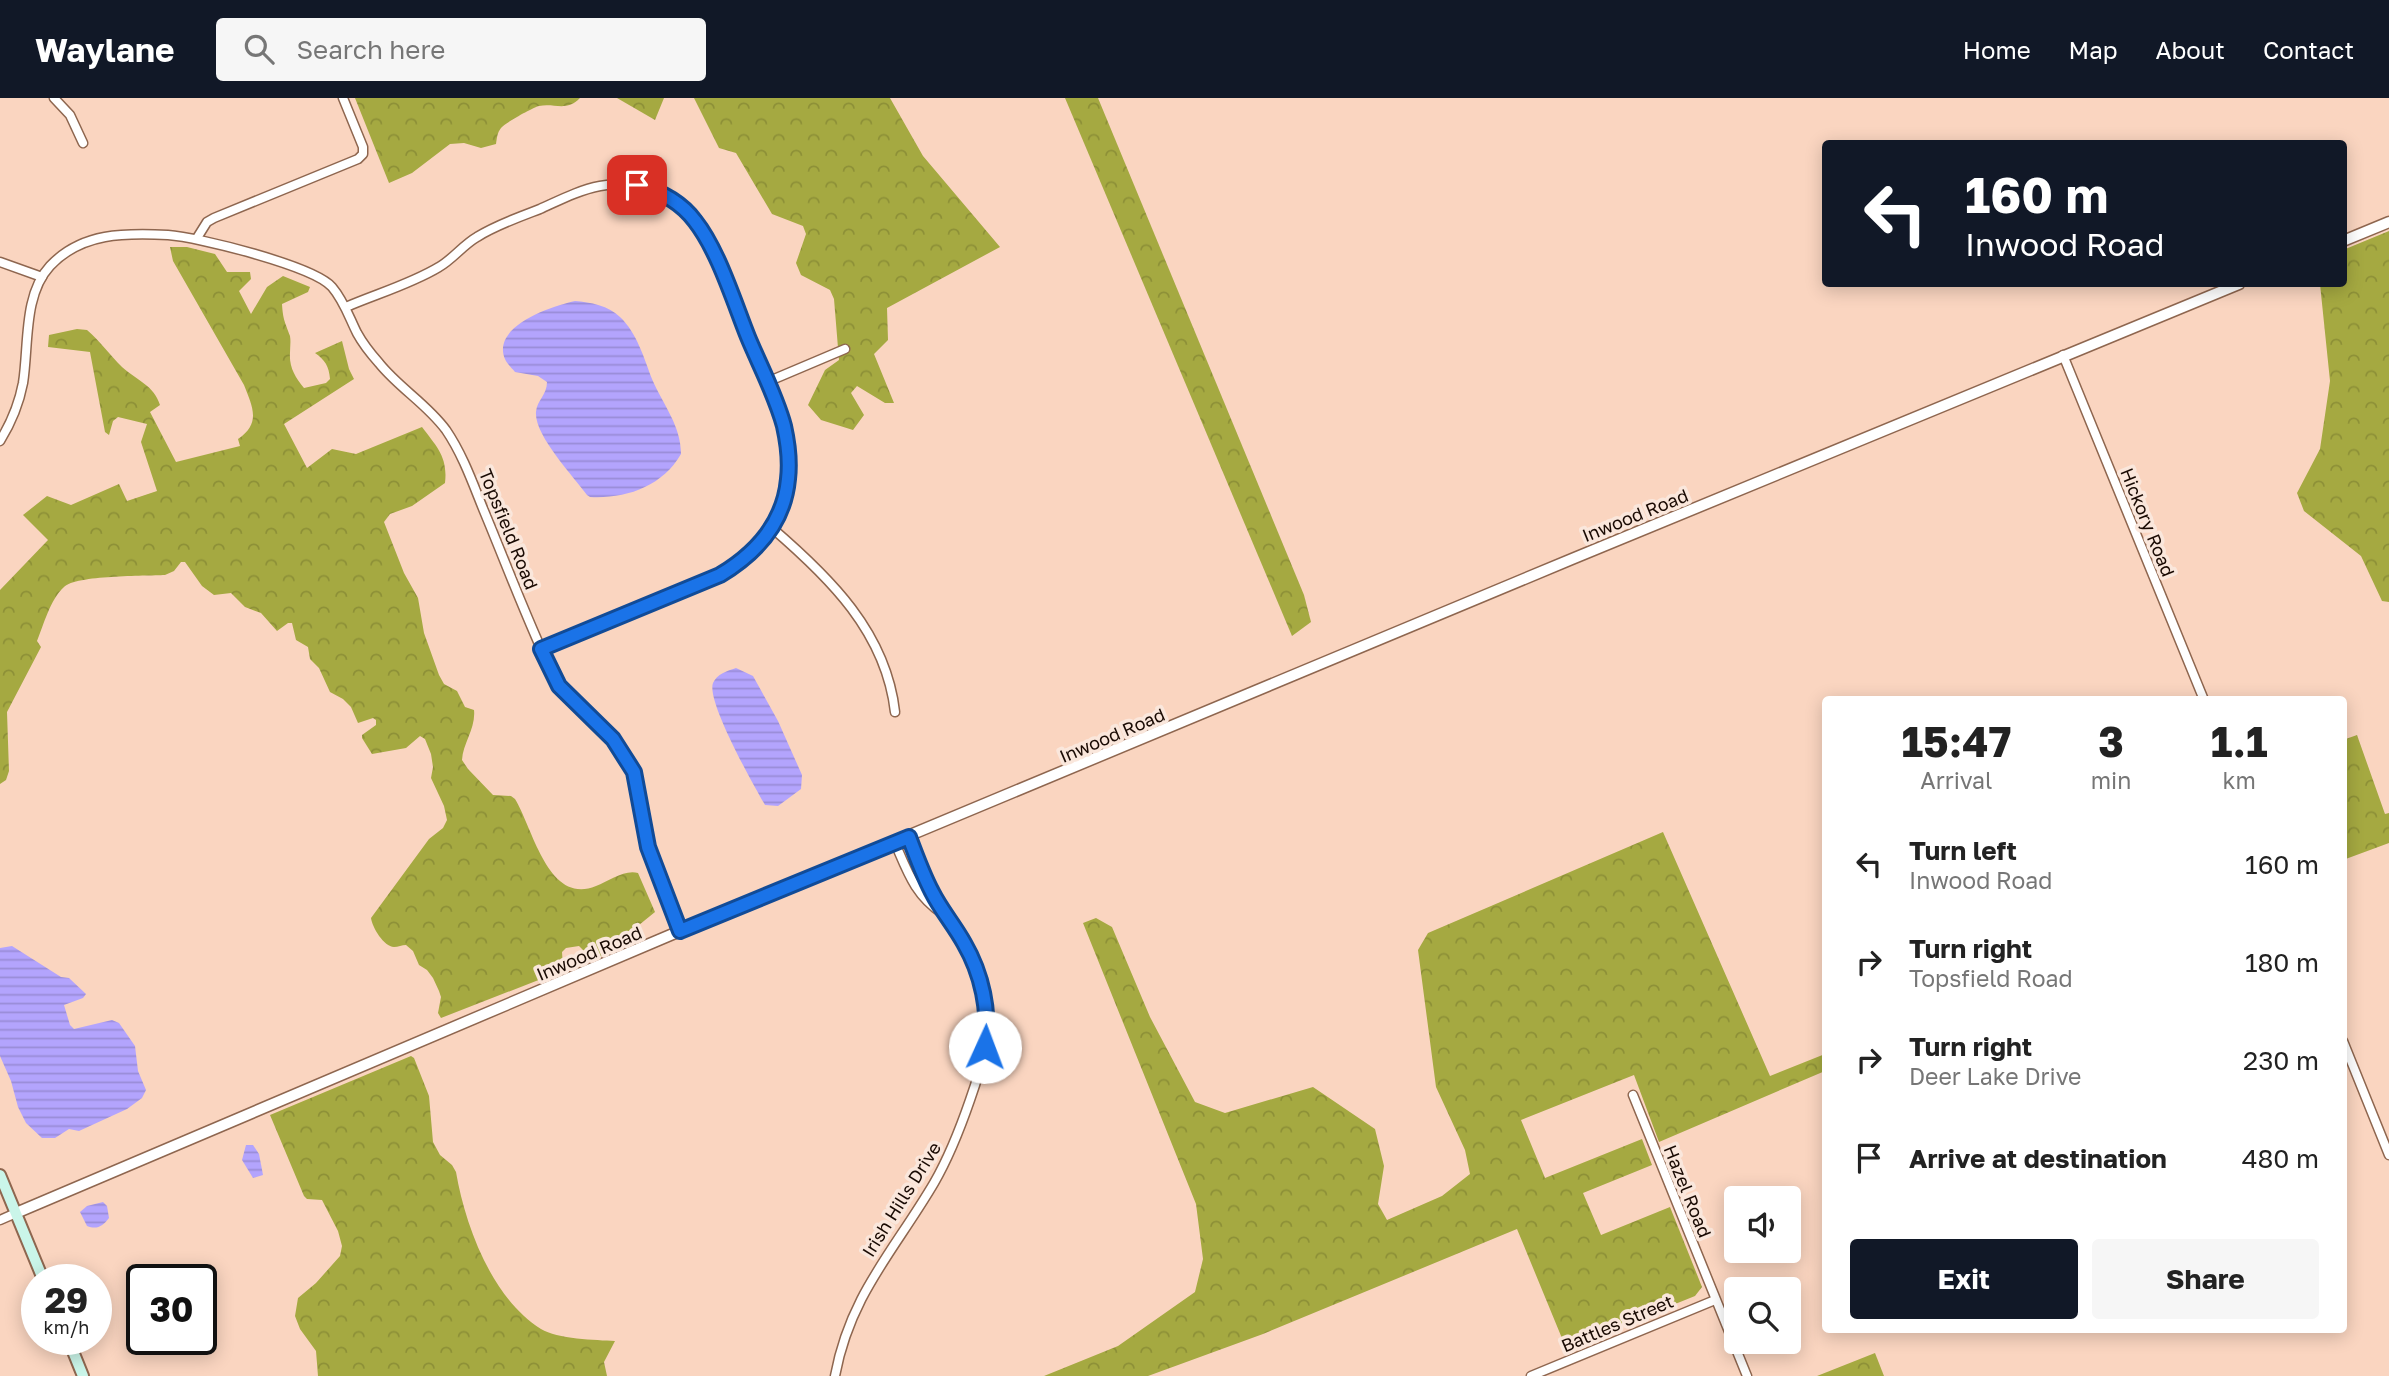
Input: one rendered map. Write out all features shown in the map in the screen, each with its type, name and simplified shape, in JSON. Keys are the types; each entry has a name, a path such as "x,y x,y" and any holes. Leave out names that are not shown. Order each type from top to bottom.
{"main road":[{"path":"0,1175 37,1264"},
{"path":"74,1355 83,1376"}],"street":[{"path":"54,98 70,115 83,143"},
{"path":"197,238 207,222 214,218 358,159 363,154 363,148 343,98"},
{"path":"346,307 441,266 471,240 490,230 574,194 600,186 626,184 649,188 673,200 694,219 712,249 782,420 789,453 785,494 772,528 751,552 720,575 541,649"},
{"path":"2347,239 2389,222"},
{"name":"Topsfield Road","path":"0,441 11,424 19,398 31,311 42,277 61,256 76,245 93,239 124,235 197,238 318,276 333,288 346,307 357,332 387,374 430,412 458,450 559,686 613,739 634,772 648,847 680,931"},
{"path":"0,262 42,277"},
{"name":"Inwood Road","path":"0,1220 680,931 2232,287"},
{"path":"767,382 845,349"},
{"name":"Hickory Road","path":"2063,355 2202,696"},
{"path":"772,528 822,573 853,608 893,689 895,712"},
{"name":"Irish Hills Drive","path":"835,1376 844,1338 855,1309 877,1268 934,1183 950,1151 983,1061 987,1033 983,992 976,967 932,892 909,837"},
{"name":"Irish Hills Drive","path":"895,843 917,890 928,904 949,918"},
{"path":"2347,1051 2389,1155"},
{"name":"Hazel Road","path":"1633,1095 1747,1376"},
{"name":"Battles Street","path":"1531,1376 1715,1300"}],"green space":[{"path":"355,98 580,98 570,105 539,106 525,113 501,128 496,144 481,148 464,143 450,144 412,173 389,183"},
{"path":"617,98 664,98 655,120"},
{"path":"694,98 890,98 923,156 1000,247 887,308 888,340 874,354 894,403 885,403 857,386 851,393 864,415 853,430 821,420 808,405 825,370 839,360 834,299 830,290 801,275 796,263 806,234 803,226 772,214 736,153 719,148"},
{"path":"1065,98 1098,98 1304,595 1311,622 1292,636"},
{"path":"2389,231 2389,602 2382,601 2361,556 2304,511 2297,493 2320,449 2330,381 2320,287 2347,287 2347,248"},
{"path":"170,247 187,247 215,254 227,272 250,272 251,279 239,291 251,314 267,287 283,276 310,287 308,292 282,304 290,336 293,372 304,388 326,383 330,379 327,367 315,353 342,341 354,379 284,424 307,468 332,449 356,454 422,427 437,447 445,466 445,483 412,506 390,514 384,522 404,573 418,598 424,633 439,675 444,684 457,691 465,707 474,710 462,760 493,795 511,796 515,799 544,861 566,885 579,889 596,886 622,874 638,873 655,912 639,925 638,939 589,962 579,946 566,948 562,952 563,967 559,972 441,1018 438,1013 441,997 433,978 419,965 413,951 406,945 394,947 383,940 371,918 429,839 443,828 447,820 444,806 431,778 431,754 425,739 420,736 406,748 372,754 362,735 376,725 376,720 373,718 358,723 351,707 330,692 319,668 310,659 308,647 296,640 292,623 277,631 261,613 245,607 231,593 214,595 202,586 185,562 181,562 174,571 165,575 82,580 71,583 59,592 37,641 41,647 7,712 9,771 6,780 0,784 0,590 48,540 23,515 47,496 71,505 119,484 127,501 157,491 141,442 147,424 118,417 113,421 109,435 105,432 90,352 48,347 49,335 77,329 87,330 122,367 154,392 160,405 150,412 176,462 240,446 238,439 250,427 252,421 252,408 244,385 173,261"},
{"path":"2357,735 2385,814 2389,813 2389,843 2347,859 2347,739"},
{"path":"1663,832 1770,1076 1822,1055 1822,1072 1659,1142 1634,1075 1521,1120 1545,1178 1642,1139 1652,1165 1583,1193 1601,1235 1670,1207 1702,1287 1695,1296 1566,1348 1517,1229 1263,1334 1148,1376 1044,1376 1118,1346 1195,1292 1203,1259 1196,1204 1083,923 1096,918 1112,927 1150,1017 1195,1102 1225,1113 1313,1087 1375,1129 1384,1166 1378,1204 1387,1220 1442,1196 1470,1174 1465,1150 1436,1087 1418,950 1428,933"},
{"path":"411,1056 429,1096 433,1142 440,1155 456,1172 466,1215 495,1280 508,1299 541,1329 566,1337 615,1341 604,1362 607,1376 318,1376 316,1351 300,1329 295,1316 298,1298 316,1283 340,1256 342,1246 338,1231 322,1200 307,1199 304,1196 270,1115"},
{"path":"1875,1353 1884,1376 1817,1376"}],"shaded area":[{"path":"575,301 605,307 626,323 678,434 681,454 664,475 642,489 616,496 587,495 548,444 537,421 537,408 547,382 538,376 515,372 505,359 503,347 515,327 539,313"},
{"path":"736,668 753,676 778,721 802,775 801,789 778,806 765,805 732,744 717,707 713,683 720,675"},
{"path":"12,946 61,977 69,978 86,994 83,998 64,1005 70,1025 74,1029 112,1020 119,1023 135,1046 138,1071 146,1090 142,1098 127,1109 79,1131 69,1129 55,1138 42,1138 26,1123 0,1056 0,948"},
{"path":"246,1145 253,1145 259,1154 263,1175 253,1178 242,1160"},
{"path":"103,1202 107,1206 109,1218 100,1226 87,1226 80,1212 87,1206"}],"route":[{"path":"637,185 662,194 685,209 707,239 782,420 789,453 788,480 774,525 763,541 737,565 720,575 541,649 559,686 613,739 634,772 654,868 680,931 909,837 932,892 976,967 987,1018 985,1047"}]}
